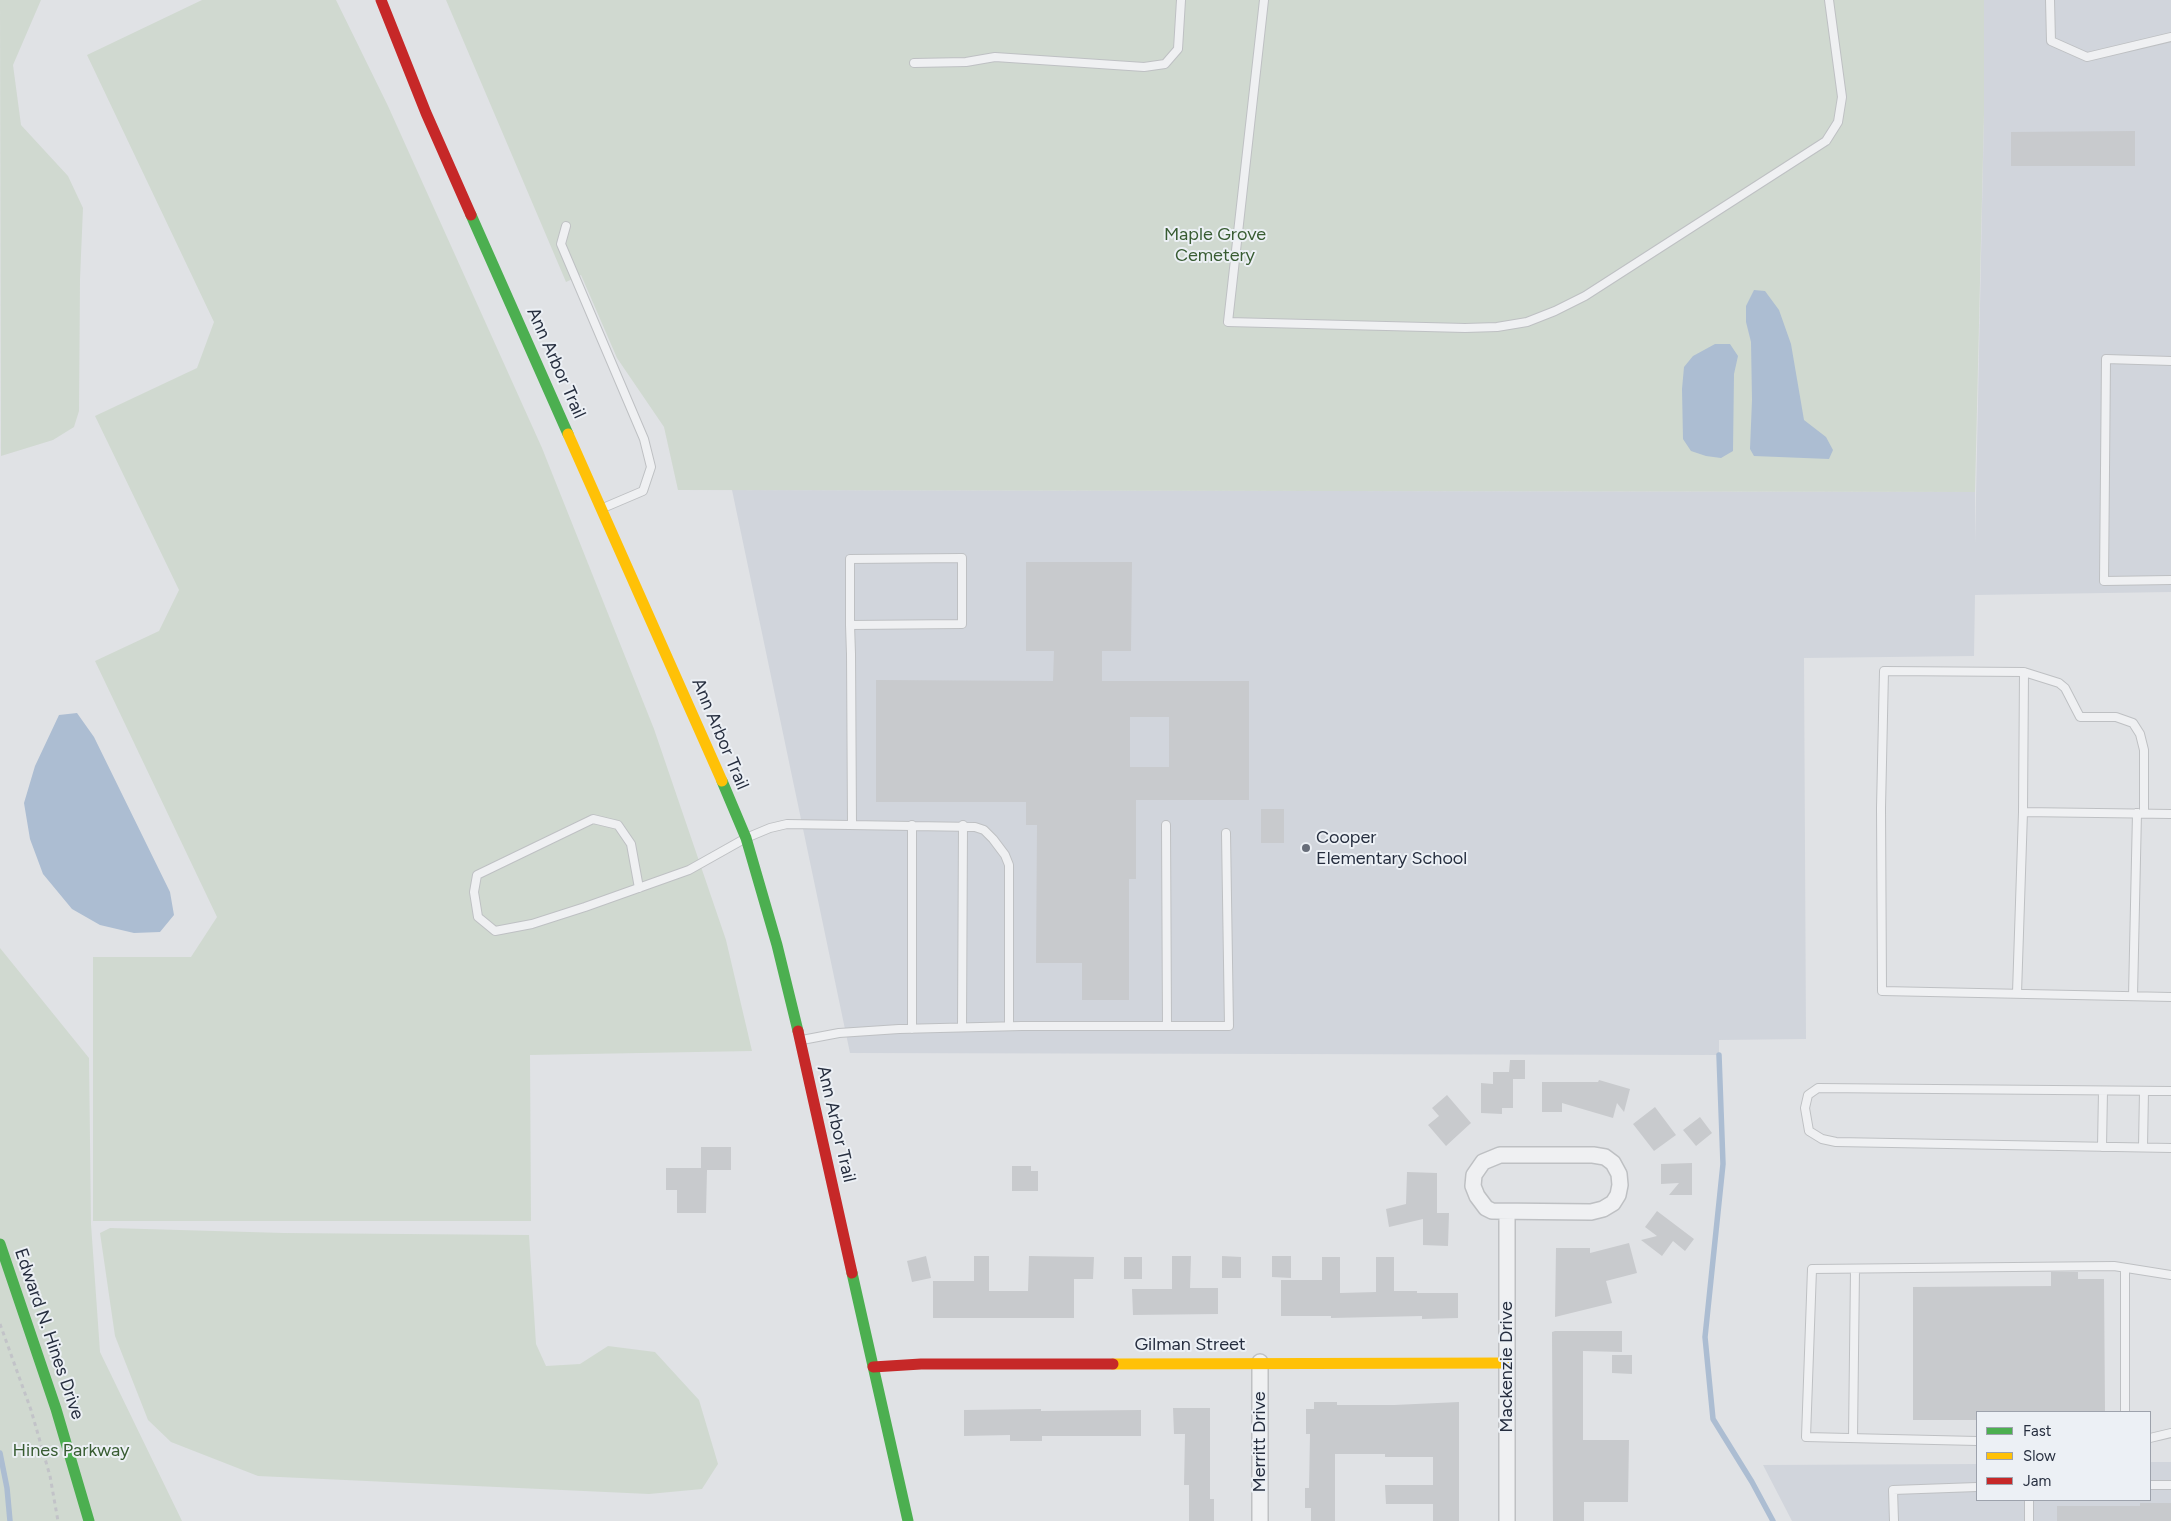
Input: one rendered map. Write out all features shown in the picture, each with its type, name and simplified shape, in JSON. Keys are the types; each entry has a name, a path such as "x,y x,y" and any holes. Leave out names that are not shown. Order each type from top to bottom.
{"street":[{"name":"Ann Arbor Trail","path":"381,0 426,113 746,838 777,945 800,1041 908,1521"},
{"path":"1500,1155 1593,1155 1605,1157 1613,1163 1619,1174 1620,1185 1618,1195 1613,1203 1603,1209 1591,1212 1507,1212 1486,1208 1477,1196 1473,1186 1474,1175 1482,1162 1490,1157 1500,1155"},
{"name":"Mackenzie Drive","path":"1507,1212 1507,1521"},
{"name":"Edward N. Hines Drive","path":"0,1244 56,1409 89,1521"},
{"name":"Merritt Drive","path":"1260,1362 1260,1521"},
{"name":"Gilman Street","path":"873,1367 921,1364 1507,1362"}],"lane":[{"path":"914,62 966,62 996,57 1144,67 1165,64 1178,48 1181,0"},
{"path":"1264,0 1228,322 1465,328 1497,327 1527,322 1585,296 1826,141 1838,122 1842,98 1829,0"},
{"path":"2050,0 2051,41 2087,57 2171,37"},
{"path":"566,226 561,244 644,439 651,467 642,491 602,509"},
{"path":"2171,361 2106,359 2104,581 2171,580"},
{"path":"850,625 962,624 962,558 850,559 850,625 852,824"},
{"path":"2133,996 2144,750 2140,734 2132,723 2116,717 2080,717 2065,688 2059,683 2024,672 1884,671 1882,991 2171,997"},
{"path":"2017,994 2024,672"},
{"path":"2022,812 2171,814"},
{"path":"639,888 631,844 627,838 618,826 593,820 477,874 474,892 478,918 495,931 532,924 639,888 689,870 746,838 770,828 787,824 963,826 984,830 1001,849 1008,865 1009,1026"},
{"path":"912,825 912,1029"},
{"path":"1166,825 1167,1026"},
{"path":"962,1027 963,826"},
{"path":"800,1041 839,1033 962,1027 1229,1026 1226,833"},
{"path":"2171,1091 1818,1088 1808,1095 1805,1108 1809,1131 1822,1139 1836,1142 2171,1148"},
{"path":"2102,1147 2104,1091"},
{"path":"2143,1147 2144,1091"},
{"path":"1976,1441 1806,1437 1812,1269 2104,1266 2171,1275"},
{"path":"2125,1268 2125,1411"},
{"path":"1853,1438 1855,1269"},
{"path":"2151,1438 2171,1433"},
{"path":"2151,1485 2171,1485"},
{"path":"1894,1521 1893,1490 1976,1487"},
{"path":"2029,1501 2029,1521"}],"path":[{"path":"0,1324 31,1410 50,1476 58,1521"}],"shaded area":[{"name":"Cooper Elementary School","path":"1984,0 2171,0 2171,592 1975,595 1974,656 1804,658 1806,1039 1719,1040 1719,1055 850,1053 732,490 1975,492 1975,544 1984,114"},
{"path":"2151,1462 2171,1462 2171,1521 1792,1521 1763,1465 1976,1464 1976,1501 2151,1501"}],"green space":[{"path":"0,0 41,0 13,65 21,125 68,176 83,208 80,279 79,411 74,427 53,440 1,456"},
{"path":"202,0 336,0 388,106 542,448 654,729 726,940 752,1051 530,1055 531,1221 93,1221 93,957 191,957 217,917 95,661 159,631 179,590 95,416 197,368 214,322 87,55"},
{"name":"Maple Grove Cemetery","path":"446,0 1984,0 1984,114 1975,492 678,490 664,427 617,358 581,275 566,282"},
{"name":"Hines Parkway","path":"0,948 89,1058 91,1224 100,1352 182,1521 0,1521"},
{"path":"110,1228 284,1233 529,1235 536,1344 546,1366 580,1364 608,1346 655,1352 699,1400 718,1464 702,1489 649,1494 258,1476 171,1442 148,1420 115,1336 100,1233"}],"water":[{"path":"1754,290 1765,291 1779,310 1791,344 1804,420 1826,437 1833,450 1829,459 1754,456 1750,449 1752,400 1751,342 1746,322 1746,306"},
{"path":"1715,344 1730,344 1738,356 1734,374 1733,451 1721,458 1691,451 1683,439 1682,389 1684,367 1693,356"},
{"path":"77,713 94,737 170,892 174,915 160,932 134,933 100,925 72,909 43,874 30,839 24,803 35,766 59,715"}],"building":[{"path":"2135,131 2135,166 2011,166 2011,132"},
{"path":"1026,562 1132,562 1131,651 1102,651 1102,681 1249,681 1249,800 1136,800 1136,879 1129,879 1129,1000 1082,1000 1082,963 1036,963 1037,825 1026,825 1026,802 876,802 876,680 1053,681 1054,651 1026,651","holes":["1130,717 1169,717 1169,767 1130,767"]},
{"path":"1261,809 1284,809 1284,843 1261,843"},
{"path":"1510,1060 1525,1060 1525,1079 1513,1079 1513,1108 1502,1108 1502,1114 1481,1113 1481,1083 1493,1084 1493,1072 1509,1072"},
{"path":"1599,1080 1630,1089 1624,1112 1617,1103 1613,1118 1562,1103 1562,1112 1542,1112 1542,1082 1598,1082"},
{"path":"1447,1095 1471,1123 1446,1146 1428,1125 1439,1116 1432,1108"},
{"path":"1655,1107 1676,1135 1654,1151 1633,1124"},
{"path":"1700,1117 1712,1133 1696,1146 1683,1130"},
{"path":"701,1147 731,1147 731,1170 707,1170 706,1213 677,1213 677,1190 666,1190 666,1168 701,1168"},
{"path":"1692,1163 1692,1195 1669,1195 1679,1183 1661,1184 1661,1164"},
{"path":"1012,1166 1031,1166 1031,1171 1038,1171 1038,1191 1012,1191"},
{"path":"1407,1172 1437,1173 1437,1213 1449,1213 1448,1246 1423,1245 1423,1219 1389,1227 1386,1209 1406,1204"},
{"path":"1657,1211 1694,1239 1685,1251 1673,1241 1662,1256 1641,1240 1657,1236 1645,1227"},
{"path":"1629,1243 1637,1273 1606,1281 1612,1303 1555,1317 1556,1248 1590,1248 1590,1253"},
{"path":"926,1256 931,1278 912,1282 907,1261"},
{"path":"974,1256 989,1256 989,1291 1028,1291 1029,1256 1094,1257 1093,1279 1074,1279 1074,1318 933,1318 933,1281 974,1281"},
{"path":"1172,1256 1191,1256 1190,1288 1218,1288 1218,1314 1133,1315 1132,1289 1172,1289"},
{"path":"1222,1256 1241,1257 1241,1278 1222,1278"},
{"path":"1272,1256 1291,1256 1291,1278 1272,1277"},
{"path":"1124,1257 1142,1257 1142,1279 1124,1279"},
{"path":"1322,1257 1340,1257 1340,1293 1376,1292 1376,1257 1394,1257 1394,1291 1458,1293 1458,1318 1422,1319 1422,1316 1331,1318 1331,1316 1281,1316 1281,1280 1322,1280"},
{"path":"2051,1272 2078,1272 2078,1279 2104,1279 2105,1411 1976,1411 1976,1420 1913,1420 1913,1287 2051,1286"},
{"path":"1622,1331 1622,1352 1583,1351 1583,1440 1629,1440 1628,1502 1584,1502 1584,1521 1553,1521 1552,1332"},
{"path":"1612,1355 1632,1355 1632,1374 1612,1373"},
{"path":"1314,1402 1337,1402 1337,1405 1394,1405 1459,1402 1459,1521 1433,1521 1433,1504 1386,1504 1385,1485 1433,1485 1433,1457 1385,1457 1385,1454 1335,1454 1335,1521 1311,1521 1311,1508 1305,1508 1305,1488 1309,1488 1310,1434 1306,1434 1306,1409 1314,1409"},
{"path":"1173,1408 1210,1408 1210,1499 1214,1499 1214,1521 1189,1521 1189,1485 1184,1485 1185,1434 1174,1434"},
{"path":"1041,1409 1041,1411 1141,1410 1141,1436 1042,1436 1042,1441 1010,1441 1010,1435 964,1436 964,1410"},
{"path":"2140,1503 2171,1503 2171,1521 2057,1521 2057,1506 2140,1506"}],"waterway":[{"path":"1719,1055 1723,1164 1705,1337 1713,1419 1752,1482 1773,1521"},
{"path":"0,1453 7,1488 10,1521"}],"traffic: fast":[{"path":"471,215 568,434"},
{"path":"722,781 746,838 777,945 798,1031"},
{"path":"0,1244 56,1409 89,1521"},
{"path":"852,1273 908,1521"}],"traffic: slow":[{"path":"568,434 722,781"},
{"path":"1113,1364 1507,1363"}],"traffic: jam":[{"path":"381,0 426,113 471,215"},
{"path":"798,1031 852,1273"},
{"path":"873,1367 921,1364 1113,1364"}],"place":[{"name":"Cooper Elementary School","path":"1306,848"}]}
